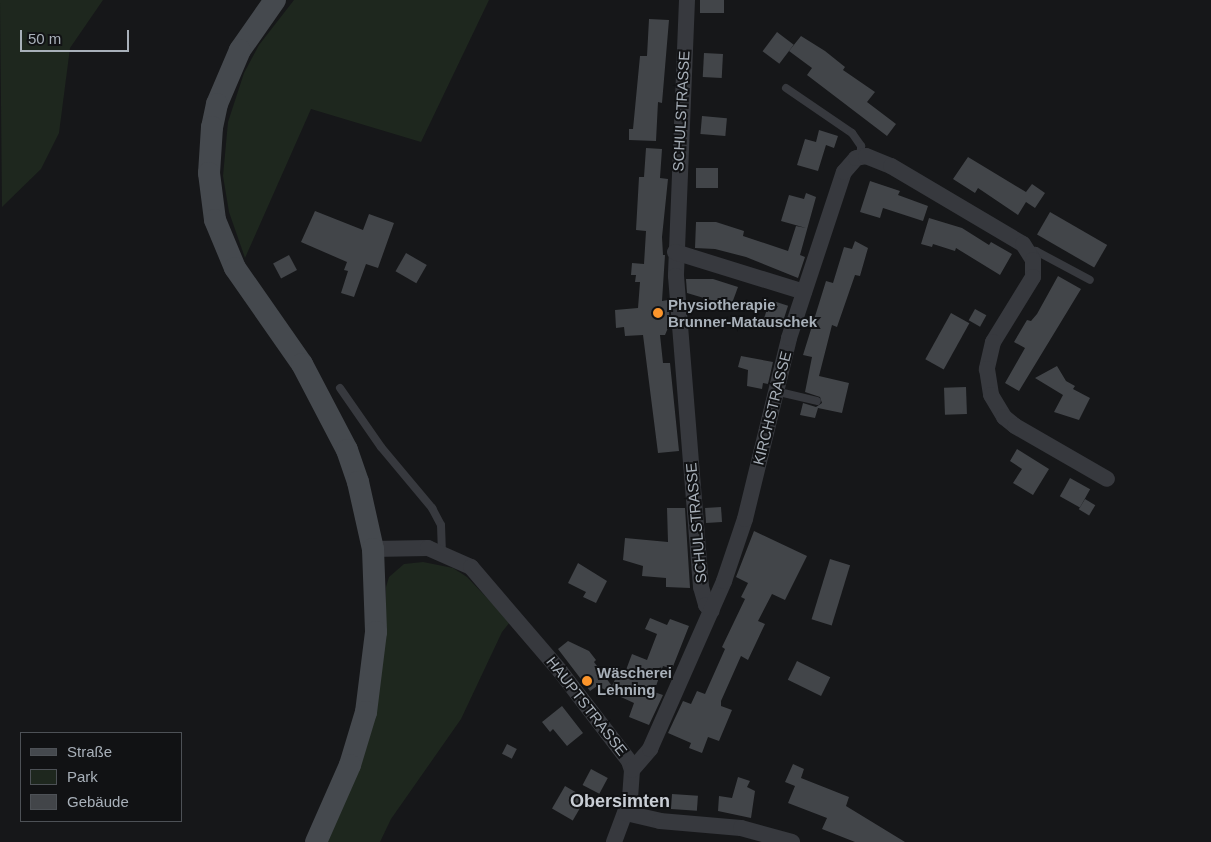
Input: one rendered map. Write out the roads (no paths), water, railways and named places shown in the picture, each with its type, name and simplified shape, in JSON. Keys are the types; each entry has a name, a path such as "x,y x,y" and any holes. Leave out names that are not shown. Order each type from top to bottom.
{"main road":[{"path":"275,0 240,50 217,104 209,149 216,220 235,268 302,364 337,429 358,482 373,549 376,632 366,712 350,765 316,842"}],"street":[{"name":"SCHULSTRASSE","path":"687,0 675,252 701,587 706,605 712,611"},
{"path":"862,156 891,166 1014,236 1028,250 1032,260 1032,277 999,330 989,355 987,369 991,394 1004,417 1015,426 1107,479"},
{"name":"KIRCHSTRASSE","path":"712,611 745,519 775,391 804,292 844,172 849,163 862,156"},
{"path":"675,252 804,292"},
{"name":"HAUPTSTRASSE","path":"373,549 413,547 442,552 471,567 483,578 613,737 632,770 626,813 614,842"},
{"path":"632,770 650,749 712,611"},
{"path":"626,813 660,821 741,828 792,842"}],"lane":[{"path":"786,88 852,133 858,139 862,156"},
{"path":"1028,250 1036,251 1090,280"},
{"path":"340,388 381,447 432,508 442,531 442,552"},
{"path":"775,391 817,401"}],"place":[{"name":"Physiotherapie Brunner-Matauschek","path":"658,313"},
{"name":"Wäscherei Lehning","path":"587,681"}],"district":[{"name":"Obersimten","path":"620,801"}]}
